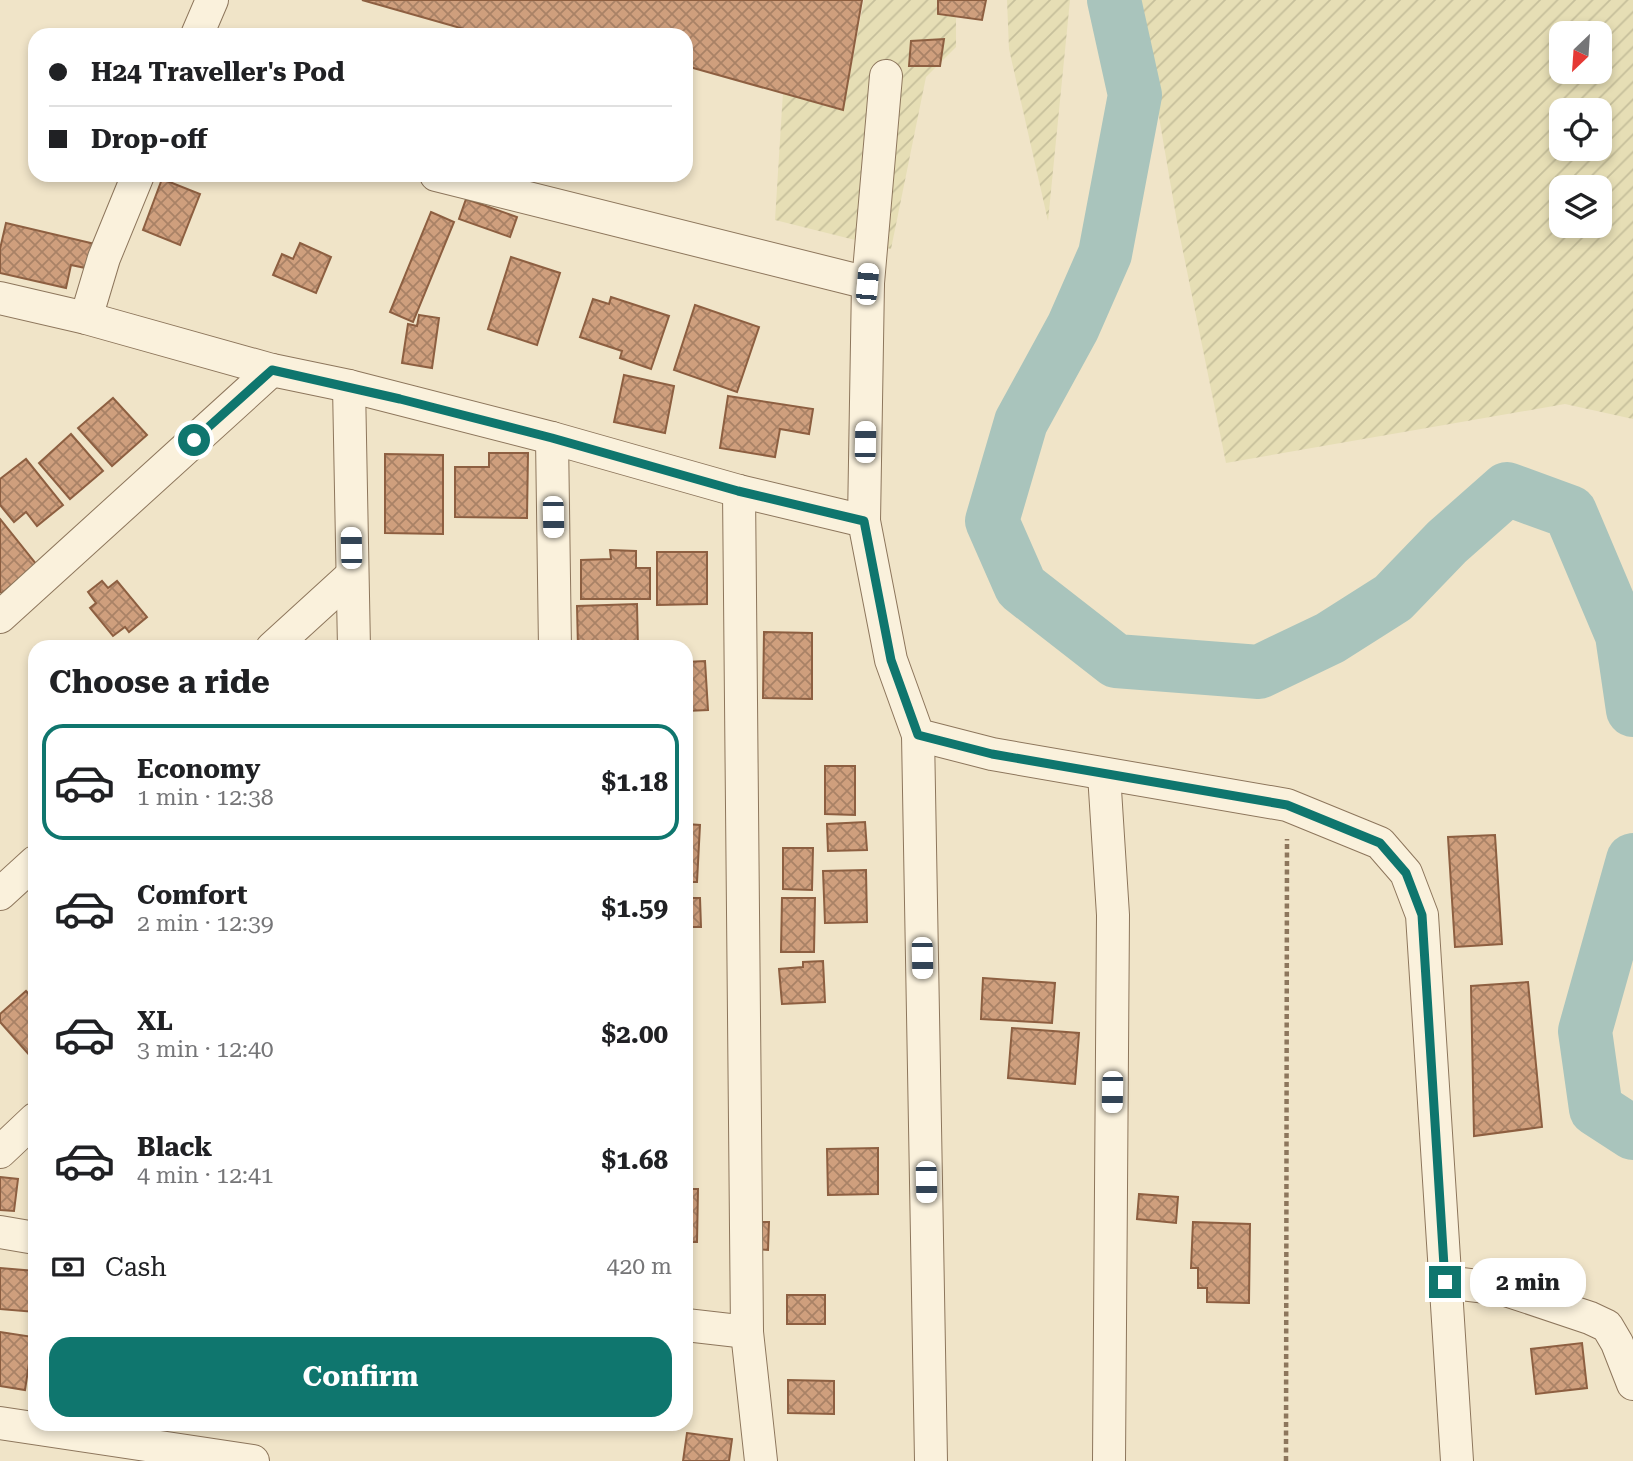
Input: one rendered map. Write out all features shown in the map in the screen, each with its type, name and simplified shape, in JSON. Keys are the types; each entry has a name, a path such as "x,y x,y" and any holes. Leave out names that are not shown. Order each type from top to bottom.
{"street":[{"path":"200,28 212,0"},
{"path":"886,76 867,284 864,521 891,660 918,735 931,1461"},
{"path":"86,318 104,258 135,182"},
{"path":"464,182 867,284"},
{"path":"0,298 86,318 272,370 349,386 552,438 738,491 864,521"},
{"path":"0,617 272,370"},
{"path":"349,386 354,640"},
{"path":"552,438 555,640"},
{"path":"738,491 747,1332 761,1461"},
{"path":"281,640 352,575"},
{"path":"918,735 992,754 1287,805 1380,843 1406,873 1422,915 1457,1461"},
{"path":"1104,774 1113,915 1109,1461"},
{"path":"0,894 28,868"},
{"path":"0,1152 28,1126"},
{"path":"0,1232 28,1237"},
{"path":"1445,1282 1503,1289 1590,1318 1606,1326 1617,1343 1633,1384"},
{"path":"693,1326 747,1332"},
{"path":"0,1423 28,1427"},
{"path":"53,1431 253,1461"}],"path":[{"path":"1286,1461 1287,805"}],"shaded area":[{"path":"864,0 956,0 956,47 926,77 891,249 775,220 783,92 843,110"},
{"path":"1007,0 1070,0 1048,221 1009,49"},
{"path":"1139,0 1633,0 1633,419 1565,404 1226,463 1177,222"}],"building":[{"path":"362,0 862,0 843,110 693,68 693,28 460,28"},
{"path":"938,0 986,0 982,20 938,14"},
{"path":"944,39 940,66 909,66 911,41"},
{"path":"161,182 170,182 200,194 180,245 143,230"},
{"path":"466,199 517,217 510,237 459,219"},
{"path":"431,212 454,222 413,322 390,312"},
{"path":"6,223 95,244 90,269 71,265 66,288 0,273 0,249"},
{"path":"300,243 331,257 316,293 273,275 282,254 293,259"},
{"path":"511,257 560,273 537,345 488,329"},
{"path":"611,297 669,316 651,369 620,358 622,351 580,337 593,299 609,304"},
{"path":"695,305 759,327 737,392 674,370"},
{"path":"419,315 439,318 432,368 402,363 408,324 417,326"},
{"path":"624,375 674,386 665,433 614,422"},
{"path":"728,396 813,409 809,434 780,429 775,457 720,448"},
{"path":"113,398 147,435 112,466 78,428"},
{"path":"71,434 103,471 70,499 39,463"},
{"path":"489,453 528,453 527,518 455,517 455,467 489,467"},
{"path":"385,454 443,455 443,534 385,533"},
{"path":"26,459 63,505 37,526 26,512 14,522 0,505 0,479"},
{"path":"0,519 37,565 2,593 0,592"},
{"path":"610,550 636,551 636,568 650,568 650,599 581,599 581,560 611,559"},
{"path":"657,552 707,552 707,604 657,605"},
{"path":"102,581 108,588 117,581 147,617 129,632 125,627 113,636 90,608 96,603 88,592"},
{"path":"637,604 638,640 578,640 577,606"},
{"path":"764,632 812,633 812,699 763,698"},
{"path":"705,661 708,710 693,711 693,662"},
{"path":"825,766 855,766 855,815 825,814"},
{"path":"865,822 867,850 828,851 827,824"},
{"path":"693,824 700,825 697,882 693,882"},
{"path":"1495,835 1502,944 1455,947 1448,837"},
{"path":"783,848 813,848 812,890 783,889"},
{"path":"866,870 867,922 825,923 823,871"},
{"path":"693,898 700,898 701,927 693,927"},
{"path":"782,898 815,898 814,952 781,952"},
{"path":"823,961 825,1002 782,1004 779,969 803,967 803,962"},
{"path":"983,978 1055,983 1052,1023 981,1019"},
{"path":"1528,982 1542,1127 1474,1136 1471,986"},
{"path":"26,991 28,993 28,1054 0,1022 0,1014"},
{"path":"1012,1028 1079,1033 1075,1084 1008,1078"},
{"path":"878,1148 878,1194 828,1195 827,1149"},
{"path":"0,1177 18,1179 14,1211 0,1210"},
{"path":"693,1189 698,1189 697,1242 693,1242"},
{"path":"1139,1194 1178,1197 1176,1223 1137,1219"},
{"path":"754,1222 769,1222 768,1250 753,1249"},
{"path":"1193,1222 1250,1224 1249,1303 1207,1302 1207,1288 1198,1288 1198,1268 1191,1268"},
{"path":"0,1268 28,1270 28,1311 0,1309"},
{"path":"787,1295 825,1295 825,1324 787,1324"},
{"path":"0,1332 28,1336 25,1390 0,1386"},
{"path":"1582,1343 1587,1388 1536,1394 1531,1349"},
{"path":"788,1380 834,1381 834,1414 788,1413"},
{"path":"687,1433 732,1439 729,1461 683,1461"}],"waterway":[{"path":"1114,0 1135,95 1105,254 1073,327 1021,422 992,521 1021,587 1116,661 1259,672 1330,638 1393,598 1447,542 1507,489 1570,512 1622,635 1633,710"},
{"path":"1633,860 1585,1031 1596,1109 1633,1133"}],"route":[{"path":"194,440 272,370 400,399 552,438 738,491 864,521 891,660 918,735 992,754 1287,805 1380,843 1406,873 1422,915 1445,1282"}]}
